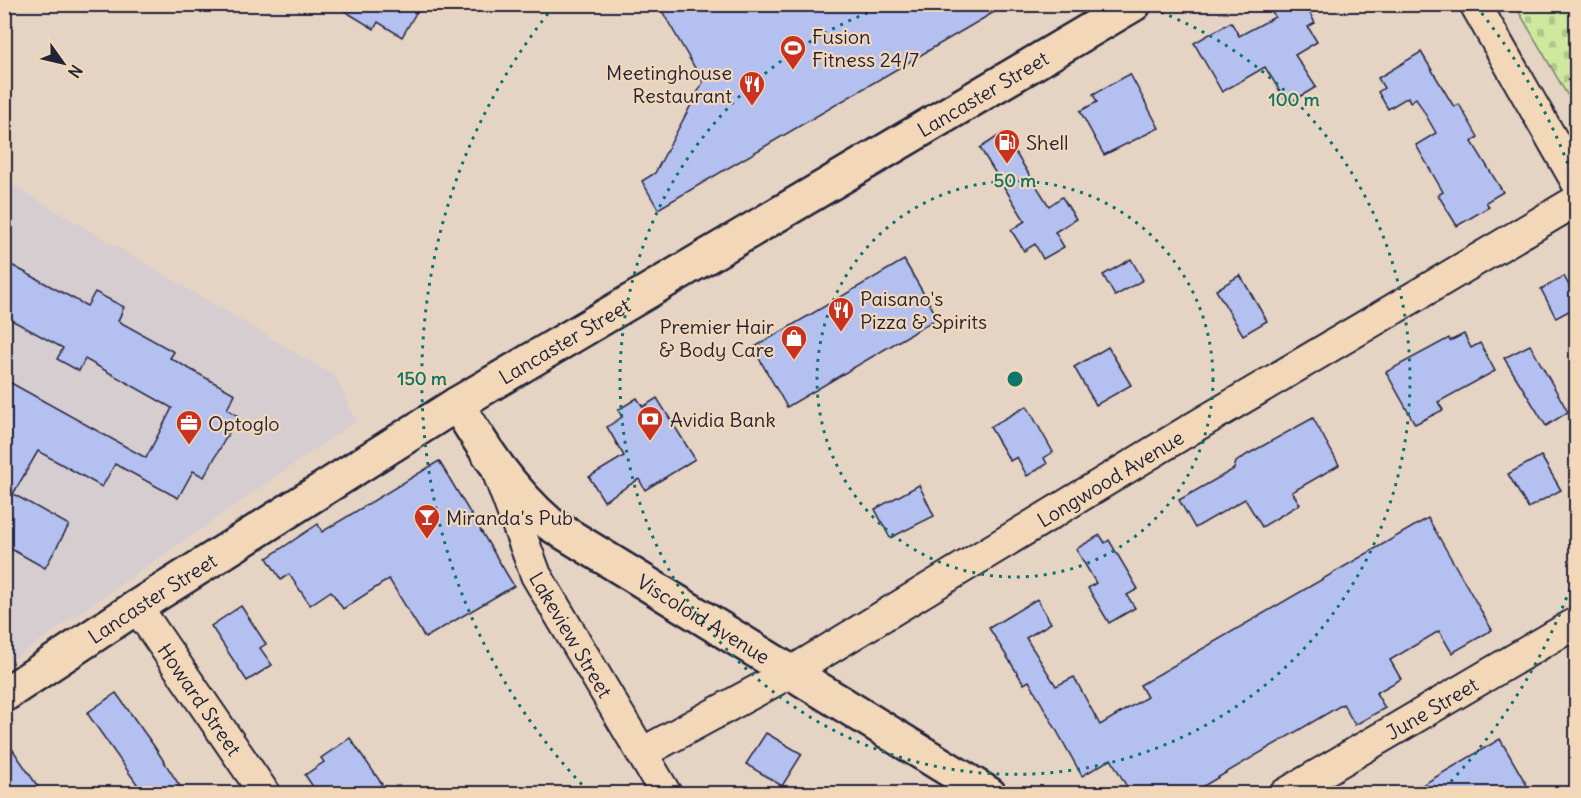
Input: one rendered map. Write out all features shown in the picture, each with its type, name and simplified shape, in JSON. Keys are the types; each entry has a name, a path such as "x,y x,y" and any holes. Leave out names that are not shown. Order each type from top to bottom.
{"main road":[{"name":"Lancaster Street","path":"4,695 135,608 457,404 1119,8"},
{"name":"Viscoloid Avenue","path":"457,404 496,467 523,500 550,524 989,794"}],"street":[{"path":"1475,4 1576,181"},
{"name":"Longwood Avenue","path":"642,753 791,672 1191,429 1576,201"},
{"name":"Lakeview Street","path":"496,467 536,575 666,794"},
{"name":"Howard Street","path":"135,608 148,623 265,794"},
{"name":"June Street","path":"1285,794 1576,623"}],"shaded area":[{"path":"4,180 335,376 356,421 5,665"}],"green space":[{"path":"1515,5 1576,5 1576,110"}],"building":[{"path":"333,4 421,4 402,37 378,22 374,29"},
{"path":"658,4 1008,4 658,209 642,181 655,173 703,82"},
{"path":"1268,4 1305,4 1315,23 1308,27 1317,42 1295,55 1316,87 1288,104 1265,67 1222,92 1194,43 1231,22 1239,36 1275,17"},
{"path":"1421,52 1454,107 1459,104 1478,137 1472,142 1503,192 1486,202 1489,207 1457,226 1438,195 1443,192 1416,145 1436,133 1416,98 1410,102 1408,97 1388,109 1378,92 1384,88 1378,78"},
{"path":"1130,74 1159,128 1104,155 1080,111 1097,102 1093,94"},
{"path":"1003,133 1049,206 1062,197 1076,219 1055,232 1064,247 1043,259 1035,244 1024,251 1011,230 1025,221 980,148"},
{"path":"1131,259 1143,280 1115,296 1103,275"},
{"path":"904,260 938,318 787,407 753,348"},
{"path":"4,261 87,306 95,292 124,307 118,321 174,352 170,358 235,394 227,409 238,416 204,477 193,471 178,498 115,464 102,487 38,451 13,494 69,525 45,568 4,545 4,379 146,458 172,408 85,359 79,371 57,359 63,348 4,316"},
{"path":"1240,275 1267,321 1243,335 1216,290"},
{"path":"1564,276 1576,299 1576,307 1556,318 1541,289"},
{"path":"1464,334 1471,348 1480,343 1495,371 1438,402 1443,410 1415,424 1386,372 1449,338 1450,341"},
{"path":"1530,345 1568,412 1546,426 1504,358"},
{"path":"1108,347 1131,385 1096,405 1074,367"},
{"name":"Avidia Bank","path":"637,398 643,407 657,398 695,459 645,490 639,479 604,501 589,477 624,456 607,427 622,417 618,410"},
{"path":"1027,406 1053,452 1044,458 1047,464 1027,476 1017,457 1010,461 990,427"},
{"path":"1313,418 1339,465 1292,492 1300,504 1262,527 1245,499 1195,528 1179,500 1234,469 1236,462 1248,454"},
{"path":"1541,456 1561,490 1528,508 1508,474"},
{"name":"Miranda's Pub","path":"439,461 514,586 425,638 389,579 343,609 331,591 310,605 289,574 281,580 267,558 318,524 322,532"},
{"path":"919,485 934,516 890,538 875,509"},
{"path":"1428,518 1492,630 1452,653 1439,631 1390,660 1401,679 1376,693 1385,708 1355,725 1343,704 1190,794 1131,794 1111,759 1082,776 1029,681 1024,684 989,628 1037,599 1051,623 1026,638 1056,686 1074,677 1100,725 1147,697 1140,685"},
{"path":"1100,535 1105,543 1109,540 1138,589 1127,595 1135,608 1109,623 1088,588 1096,583 1076,549"},
{"path":"241,606 266,644 260,648 272,665 247,681 211,626"},
{"path":"116,693 185,794 144,794 87,713"},
{"path":"766,733 802,754 782,786 746,764"},
{"path":"4,737 43,794 4,794"},
{"path":"350,738 382,784 369,794 318,794 305,775 324,762 321,758"},
{"path":"1500,739 1532,794 1407,794"}],"place":[{"name":"Fusion Fitness 24/7","path":"793,71"},
{"name":"Meetinghouse Restaurant","path":"752,107"},
{"name":"Shell","path":"1007,165"},
{"name":"Paisano's Pizza & Spirits","path":"841,333"},
{"name":"Premier Hair & Body Care","path":"794,361"},
{"name":"Avidia Bank","path":"650,442"},
{"name":"Optoglo","path":"189,446"},
{"name":"Miranda's Pub","path":"427,540"}]}
